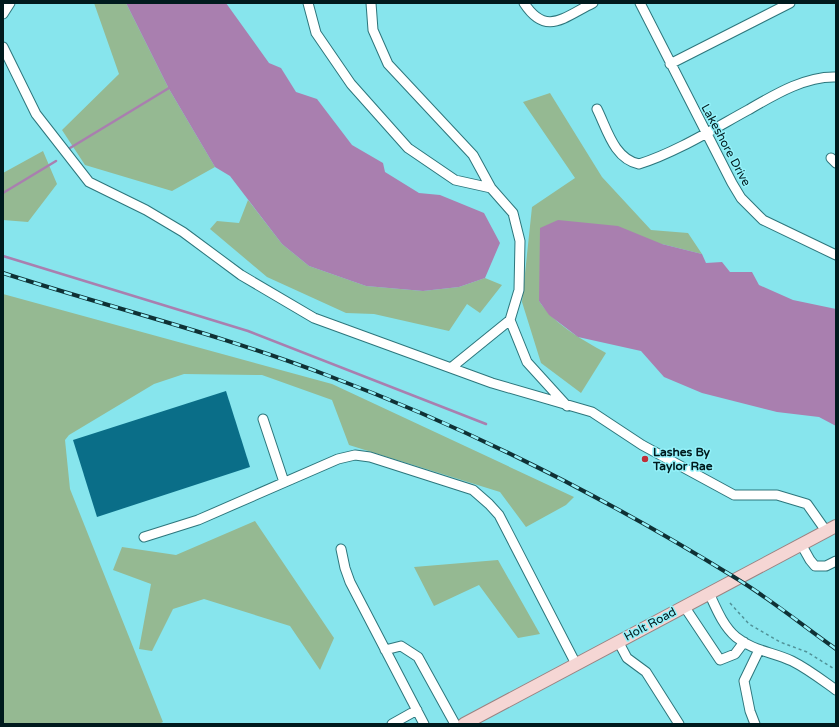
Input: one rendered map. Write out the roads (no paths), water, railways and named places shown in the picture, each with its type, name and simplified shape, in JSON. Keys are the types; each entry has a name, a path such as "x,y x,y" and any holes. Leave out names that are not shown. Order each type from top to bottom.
{"main road":[{"name":"Holt Road","path":"464,724 831,528"}],"street":[{"path":"3,14 10,3"},
{"path":"308,3 316,33 351,84 408,148 455,180 491,188"},
{"path":"371,3 373,30 388,64 473,155 491,188 513,213 520,241 519,290 510,320 452,367"},
{"path":"524,3 535,17 544,22 556,22 593,3"},
{"name":"Lakeshore Drive","path":"640,3 732,183 751,210 763,220 836,255"},
{"path":"670,64 790,3"},
{"path":"3,47 36,114 89,182 146,210 183,232 241,275 314,318 452,367 492,383 567,406 592,412 642,445 734,495 777,495 807,504 831,528"},
{"path":"598,109 615,147 624,158 639,164 706,133 772,96 812,80 836,77"},
{"path":"510,320 527,362 567,406"},
{"path":"263,419 284,482"},
{"path":"144,536 198,520 338,459 355,455 370,457 472,490 489,504 499,515 576,664"},
{"path":"801,544 815,566 826,566 836,561"},
{"path":"341,549 350,582 424,724"},
{"path":"709,593 726,626 744,642 759,650 791,660 836,690"},
{"path":"684,606 720,660 735,654 744,642"},
{"path":"618,641 628,658 646,672 679,724"},
{"path":"386,650 401,646 418,657 455,724"},
{"path":"755,724 750,711 744,681 759,650"},
{"path":"392,724 417,710"}],"waterway":[{"path":"70,148 169,88"},
{"path":"3,193 56,161"},
{"path":"3,256 248,331 486,424"}],"railway":[{"path":"3,273 289,361 382,397 485,442 587,493 686,548 747,585 836,649"}],"place":[{"name":"Lashes By Taylor Rae","path":"645,459"}]}
